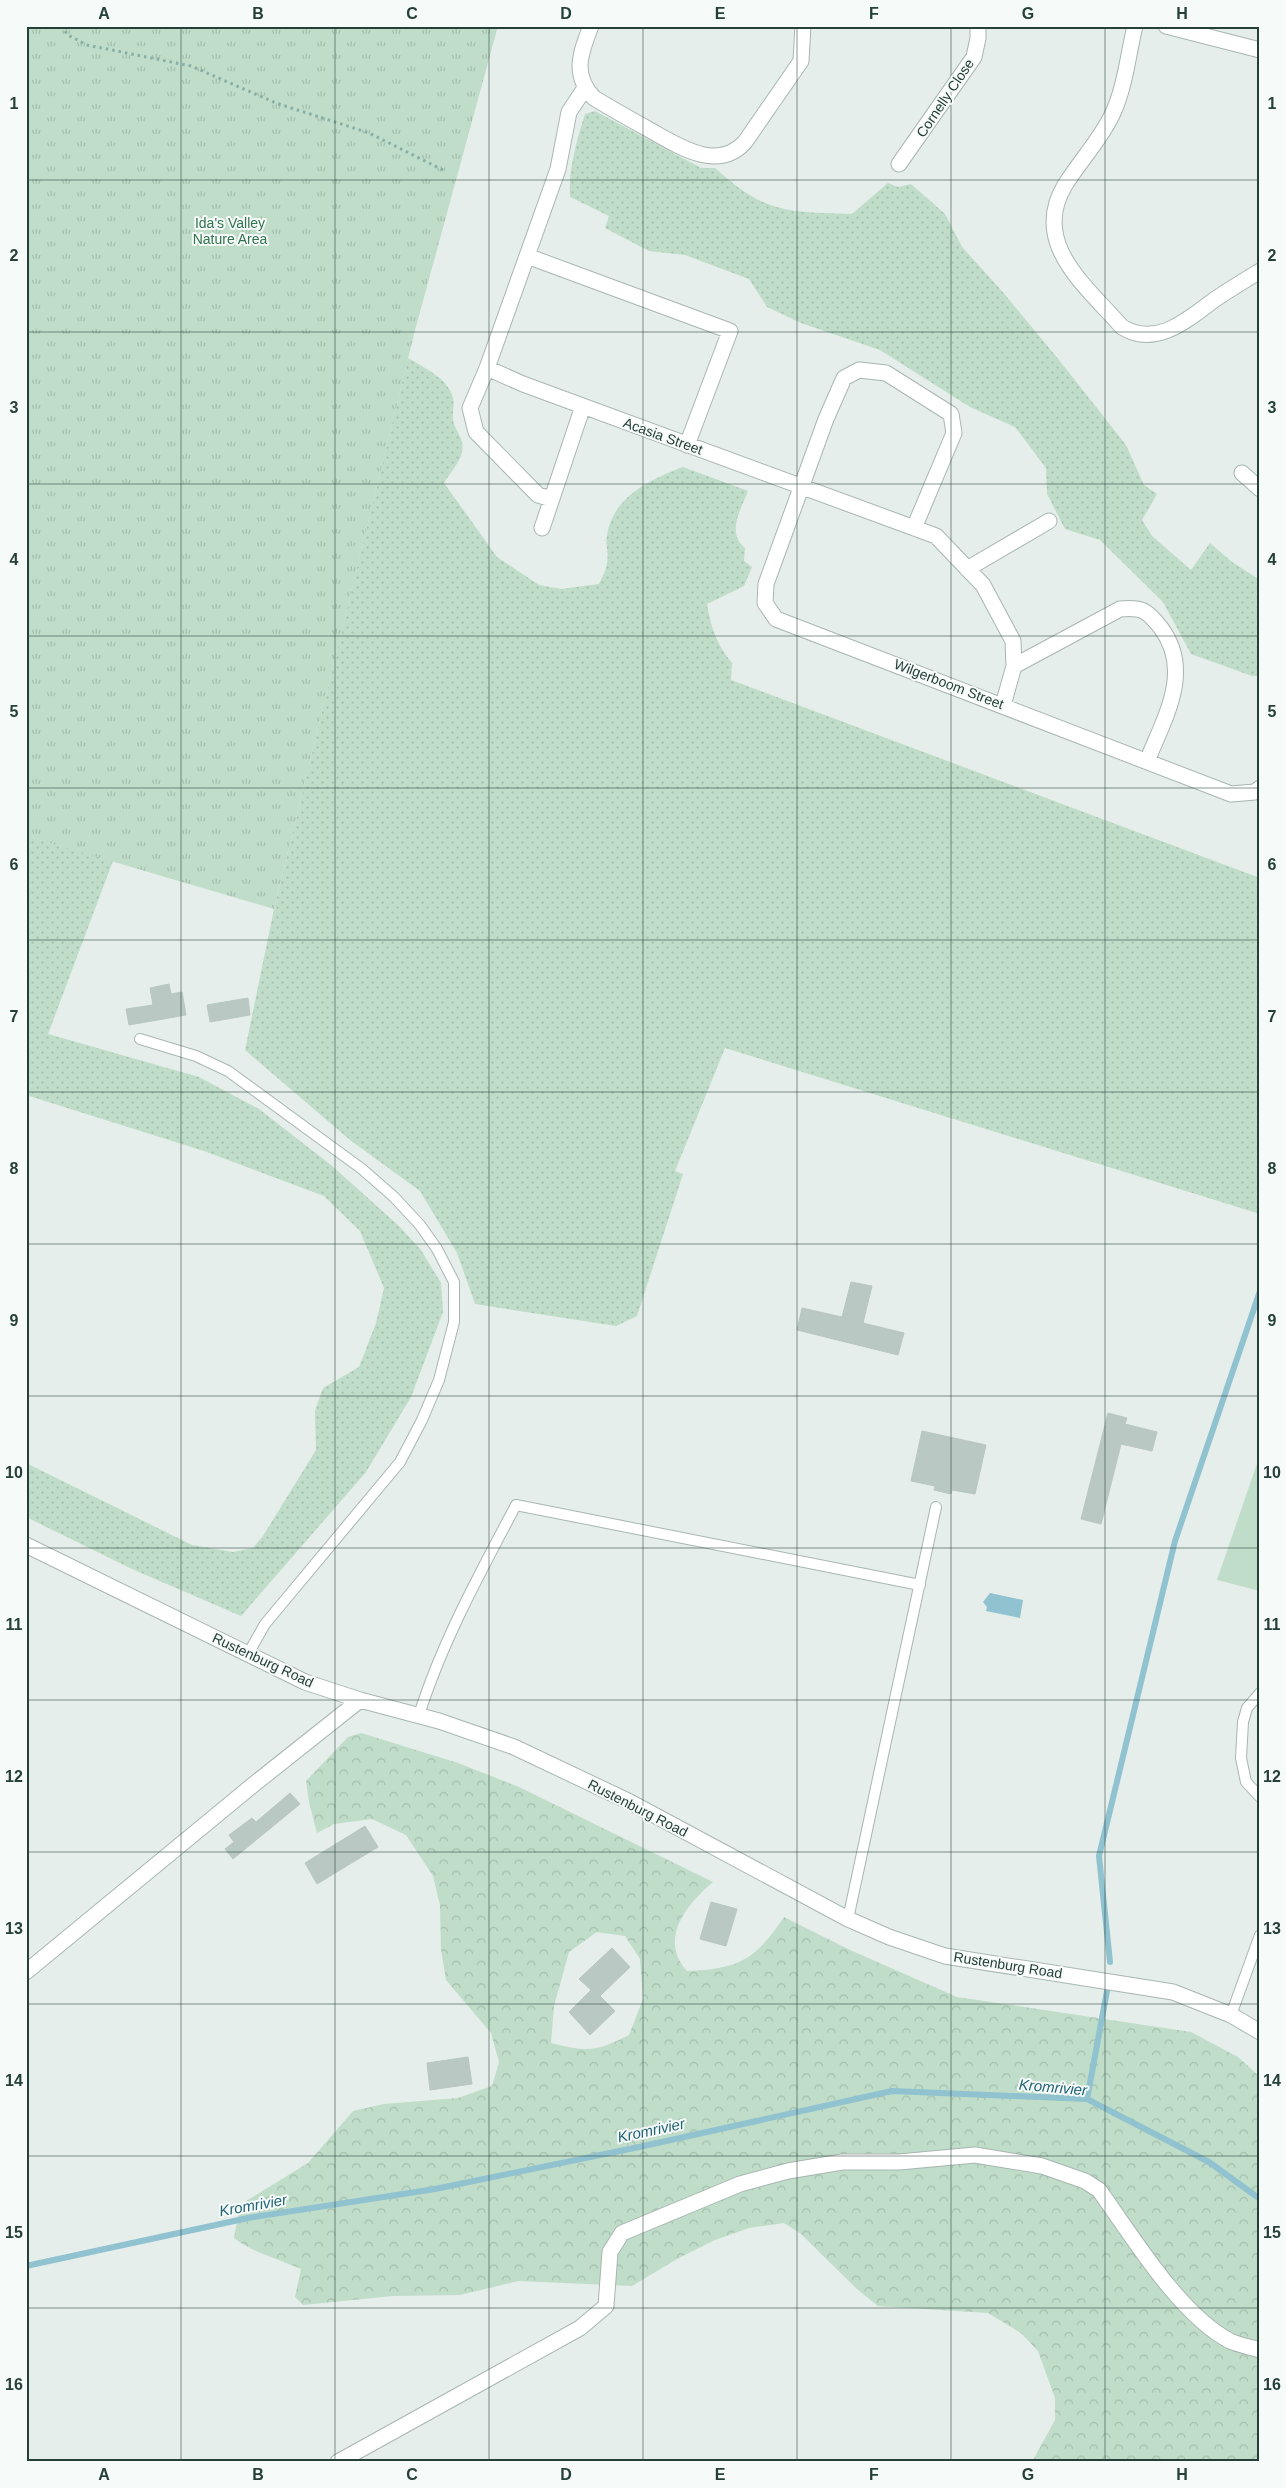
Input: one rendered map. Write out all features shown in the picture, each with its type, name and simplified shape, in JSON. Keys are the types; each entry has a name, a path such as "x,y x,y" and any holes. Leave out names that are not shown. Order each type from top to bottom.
{"street":[{"path":"591,26 580,65 580,77 585,88 594,98 688,151 721,156 737,151 745,142 801,61 803,26"},
{"name":"Cornelly Close","path":"899,164 974,57 978,26"},
{"path":"1135,26 1112,114 1064,186 1054,214 1056,241 1063,258 1122,327 1141,335 1155,334 1177,327 1260,270"},
{"path":"1166,26 1260,50"},
{"path":"552,499 538,495 476,432 470,408 487,368 558,169 568,112 585,88"},
{"path":"527,256 730,331 687,445"},
{"name":"Acasia Street","path":"487,368 687,445 936,536 983,585 1013,641 1014,666 1003,704"},
{"name":"Wilgerboom Street","path":"914,528 954,433 951,414 886,374 859,370 844,378 826,419 766,584 765,603 776,619 1003,704 1231,794 1258,792"},
{"path":"542,528 583,406"},
{"path":"1242,473 1260,490"},
{"path":"967,569 1049,521"},
{"path":"1014,666 1120,609 1136,608 1150,614 1166,635 1176,663 1176,682 1147,761"},
{"name":"Rustenburg Road","path":"26,1545 305,1682 514,1747 630,1802 848,1919 888,1938 945,1956 1173,1992 1232,2015 1260,2032"},
{"path":"26,1972 253,1785 360,1700"},
{"path":"338,2462 580,2328 606,2306 610,2252 622,2233 740,2184 788,2171 842,2162 899,2162 975,2155 1042,2166 1085,2181 1099,2190 1163,2278 1200,2319 1231,2341 1260,2350"}],"lane":[{"path":"140,1039 196,1056 228,1071 362,1169 394,1197 420,1225 437,1249 454,1282 454,1322 439,1380 422,1420 400,1462 265,1624 248,1654"},
{"path":"419,1716 428,1688 470,1591 516,1505 920,1585"},
{"path":"848,1919 936,1507"},
{"path":"1260,1693 1247,1708 1243,1722 1241,1758 1246,1782 1260,1797"},
{"path":"1232,2015 1260,1935"}],"path":[{"path":"61,26 68,35 87,45 191,66 276,103 369,133 443,170"}],"green space":[{"name":"Ida's Valley Nature Area","path":"26,26 498,26 414,334 274,909 26,836"},
{"path":"595,111 701,168 715,168 733,183 763,202 793,211 852,214 888,183 898,187 911,184 945,214 962,247 1001,290 1059,360 1126,445 1144,485 1157,494 1142,520 1152,536 1191,570 1210,543 1232,562 1260,580 1260,676 1252,676 1191,654 1163,602 1100,540 1065,529 1047,494 1046,468 1015,427 970,407 880,350 801,323 767,307 749,279 685,255 649,251 605,228 609,216 570,197 572,166 579,134 585,114"},
{"path":"408,358 441,379 451,391 454,404 453,421 463,448 457,464 444,483 497,557 539,585 561,589 599,584 607,563 606,542 610,522 616,510 635,491 658,477 683,467 748,491 739,513 736,535 739,542 745,548 744,561 752,567 744,586 707,604 715,636 722,650 732,663 731,680 1260,878 1260,1214 725,1048 675,1171 683,1174 637,1316 616,1326 475,1304 457,1253 420,1191 350,1140 245,1050 274,909"},
{"path":"26,836 113,861 48,1034 199,1077 259,1109 331,1165 399,1226 421,1250 441,1283 443,1312 411,1397 366,1472 241,1616 132,1569 26,1517 26,1463 192,1545 233,1552 253,1548 263,1536 316,1450 315,1411 323,1388 359,1367 376,1323 384,1288 360,1231 324,1196 204,1151 26,1095"},
{"path":"1260,1455 1260,1591 1217,1580"},
{"path":"361,1733 458,1763 519,1787 713,1882 694,1901 679,1923 675,1947 679,1959 687,1971 720,1968 744,1959 764,1943 784,1917 850,1950 957,1997 1191,2032 1238,2057 1260,2077 1260,2462 1032,2462 1055,2420 1055,2398 1038,2351 1021,2333 988,2313 878,2306 857,2289 800,2233 784,2223 749,2228 715,2240 677,2259 632,2286 518,2281 460,2295 393,2296 303,2305 295,2297 301,2269 258,2252 234,2238 240,2205 308,2163 353,2111 384,2104 458,2098 492,2086 499,2062 491,2033 446,1980 441,1950 440,1905 433,1876 406,1835 372,1819 334,1824 317,1833 306,1781 348,1737","holes":["597,1932 625,1936 640,1959 643,1999 629,2035 608,2045 591,2049 573,2048 551,2043 554,2006 569,1952"]}],"water":[{"path":"990,1593 1023,1600 1020,1618 986,1611 987,1607 983,1602"}],"building":[{"path":"169,984 171,994 182,992 186,1015 129,1025 126,1009 153,1005 150,988"},
{"path":"248,998 250,1015 210,1022 207,1005"},
{"path":"851,1282 872,1286 863,1323 904,1333 898,1355 797,1330 802,1308 842,1317"},
{"path":"1108,1413 1127,1418 1125,1424 1157,1432 1152,1451 1121,1444 1101,1524 1081,1519"},
{"path":"922,1431 986,1445 975,1494 952,1490 951,1494 934,1490 935,1486 911,1481"},
{"path":"290,1793 300,1804 233,1859 225,1849 234,1842 229,1835 252,1818 256,1822"},
{"path":"365,1826 378,1847 317,1884 305,1863"},
{"path":"711,1902 737,1909 726,1946 700,1939"},
{"path":"612,1948 630,1967 600,1996 615,2011 590,2035 569,2012 591,1990 579,1979"},
{"path":"468,2057 472,2084 430,2090 427,2063"}],"waterway":[{"path":"1110,1962 1099,1856 1175,1541 1260,1291"},
{"path":"1087,2099 1107,1991"},
{"name":"Kromrivier","path":"26,2266 248,2218 435,2189 639,2147 892,2091 1087,2099 1209,2162 1260,2199"}]}
